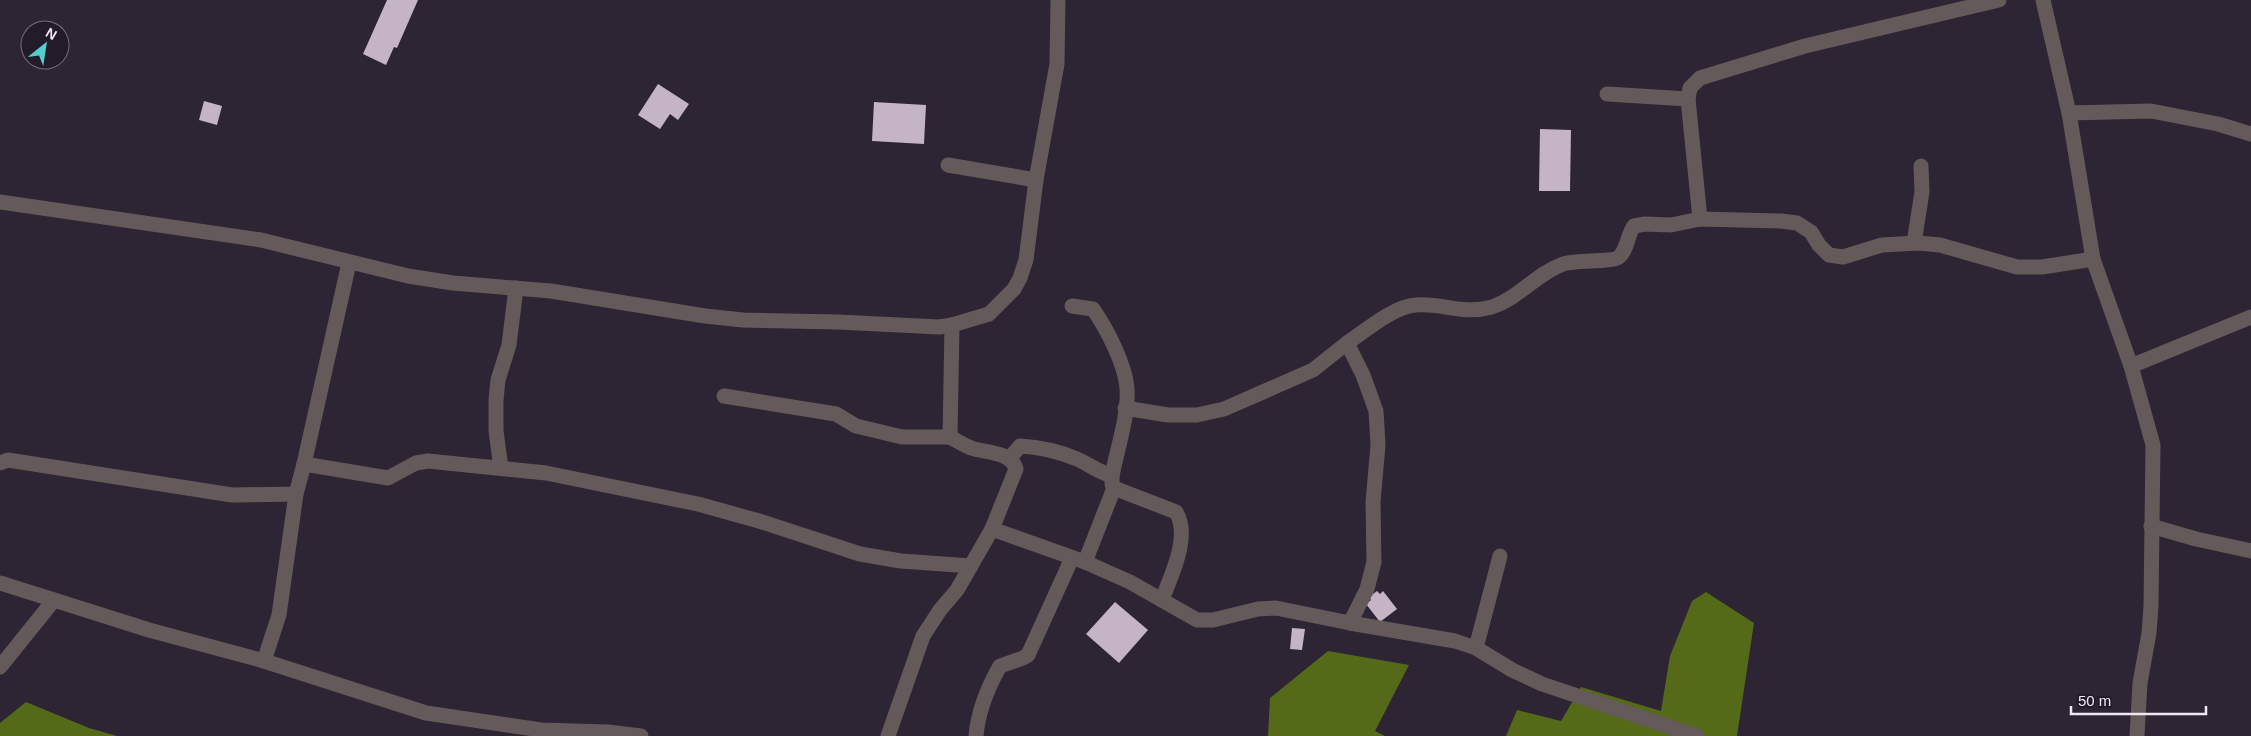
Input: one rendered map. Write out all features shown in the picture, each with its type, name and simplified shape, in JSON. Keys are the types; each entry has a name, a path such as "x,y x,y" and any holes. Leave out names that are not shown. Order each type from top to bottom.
{"street":[{"path":"0,202 260,240 349,263 408,276 453,283 516,288 743,320 939,327 952,325 989,314 1002,302 1020,278 1026,260 1036,180 1057,64 1058,0"},
{"path":"1700,219 1688,99 1690,88 1700,78 1713,72 1805,46 1999,0"},
{"path":"2044,0 2069,113 2093,259 2131,366 2153,445 2151,606 2149,633 2140,682 2137,736"},
{"path":"1607,94 1688,99"},
{"path":"2069,113 2151,111 2218,124 2251,134"},
{"path":"948,164 1036,180"},
{"path":"1914,243 1922,192 1921,166"},
{"path":"1125,408 1168,415 1196,415 1224,409 1313,370 1347,343 1392,313 1406,306 1425,305 1467,311 1490,307 1513,297 1541,276 1559,266 1576,261 1615,259 1622,252 1631,230 1639,224 1671,225 1700,219 1797,223 1811,232 1828,255 1843,256 1882,245 1914,243 1940,245 2017,267 2042,267 2093,259"},
{"path":"264,661 279,615 296,494 349,263"},
{"path":"500,468 496,431 496,400 498,380 510,337 516,288"},
{"path":"976,736 982,709 995,675 1000,666 1023,658 1028,654 1078,560 1113,482 1125,408 1126,377 1119,358 1097,315 1090,308 1072,306"},
{"path":"2131,366 2251,317"},
{"path":"950,437 952,325"},
{"path":"1347,343 1376,411 1378,445 1373,502 1374,562 1367,589 1350,623"},
{"path":"724,396 836,414 856,426 902,438 950,437 972,448 1009,459 1014,463 1016,468 992,529 958,590 940,610 923,636 888,736"},
{"path":"1009,459 1020,446 1041,447 1076,459 1113,482 1176,512 1181,521 1181,538 1162,600"},
{"path":"0,463 8,460 232,495 296,494"},
{"path":"304,464 388,478 416,463 428,461 546,473 698,504 759,520 860,554 901,561 971,566"},
{"path":"2151,526 2196,539 2251,551"},
{"path":"992,529 1078,560 1130,582 1197,620 1213,620 1268,607 1455,641 1476,648 1512,670 1542,684 1698,736"},
{"path":"1476,648 1500,556"},
{"path":"0,583 149,630 264,661 426,713 541,730 608,732 641,736"},
{"path":"0,667 54,600"}],"green space":[{"path":"1706,592 1754,623 1737,736 1506,736 1517,710 1561,721 1581,687 1661,711 1670,656 1692,601"},
{"path":"1328,651 1409,665 1375,731 1385,736 1268,736 1270,698"},
{"path":"26,702 89,728 117,736 0,736 0,723"}],"building":[{"path":"387,0 418,0 397,48 394,47 386,65 363,54"},
{"path":"658,84 689,104 678,120 670,114 660,129 638,115"},
{"path":"204,101 222,106 217,125 199,120"},
{"path":"874,102 926,105 924,144 872,141"},
{"path":"1540,129 1571,130 1570,191 1539,191"},
{"path":"1377,591 1380,594 1383,591 1397,609 1380,622 1366,604 1371,600 1369,597"},
{"path":"1115,602 1148,630 1119,663 1086,634"},
{"path":"1292,628 1305,629 1302,650 1290,649"}]}
